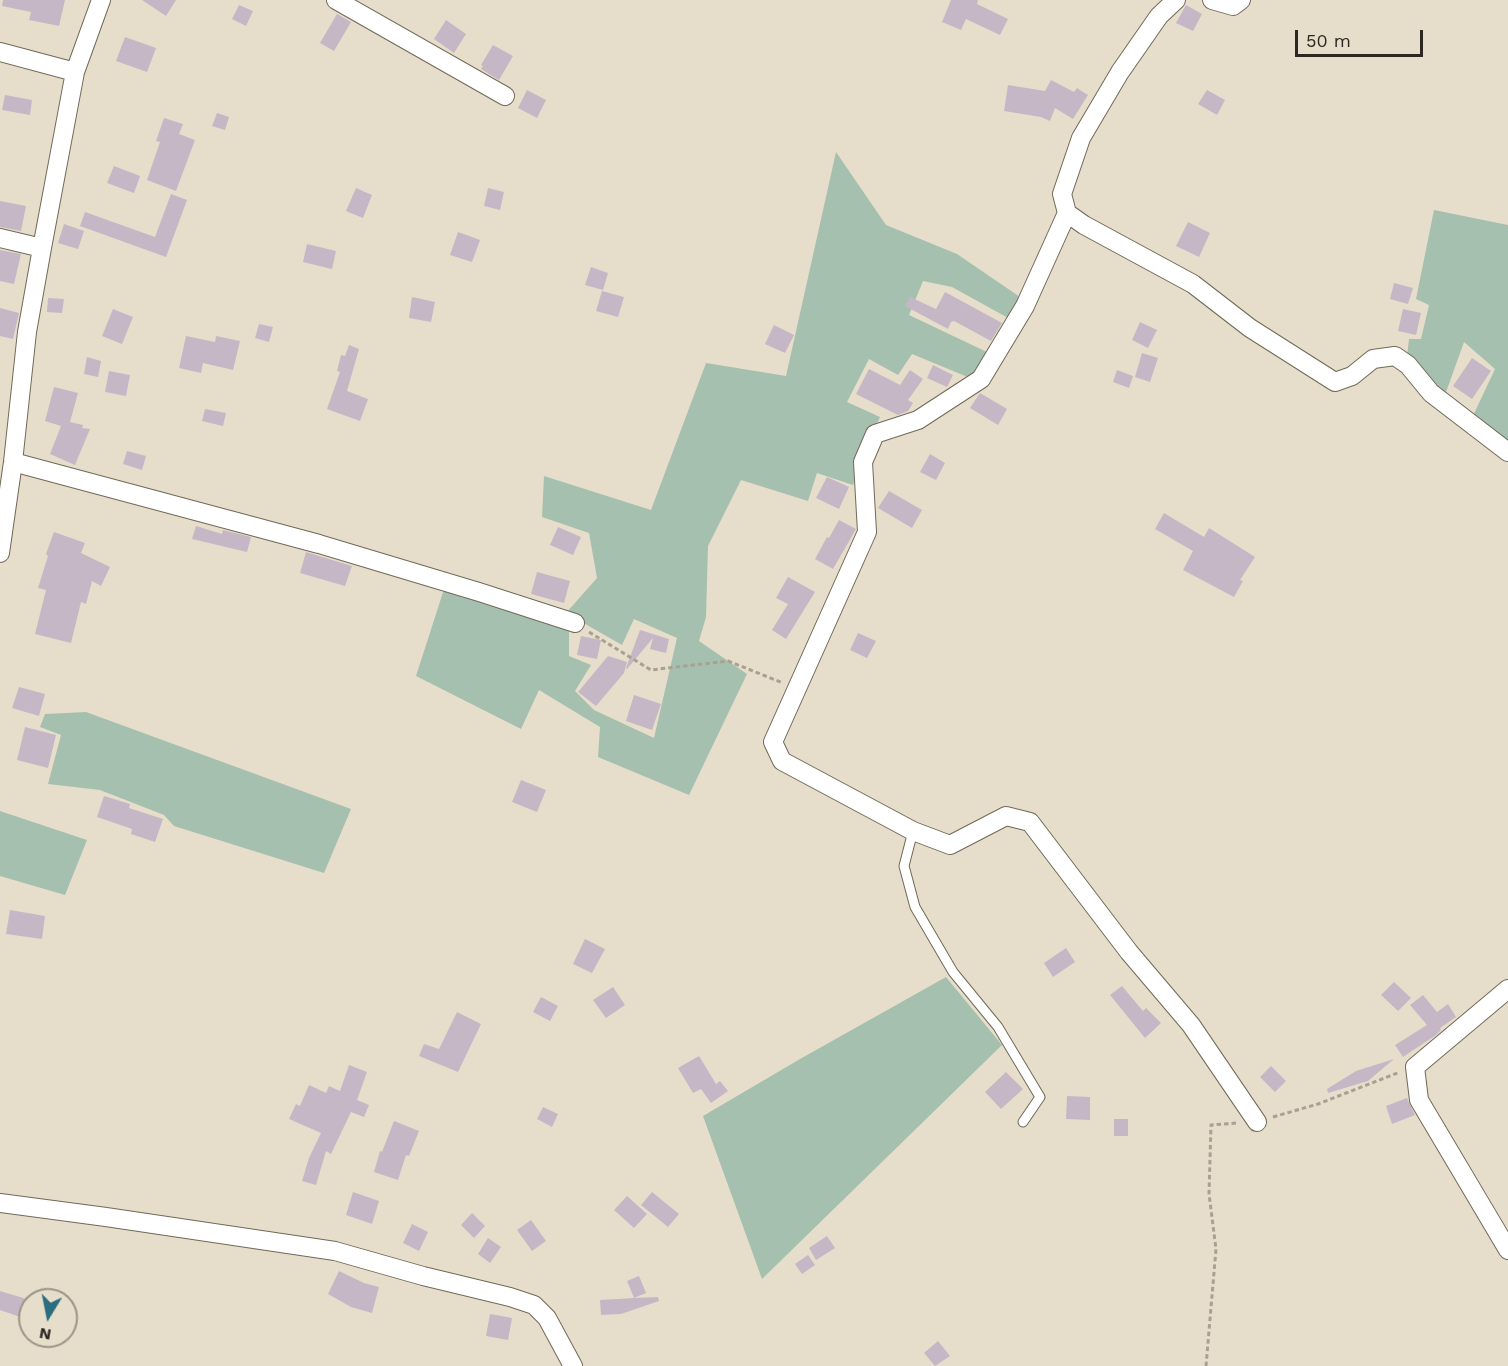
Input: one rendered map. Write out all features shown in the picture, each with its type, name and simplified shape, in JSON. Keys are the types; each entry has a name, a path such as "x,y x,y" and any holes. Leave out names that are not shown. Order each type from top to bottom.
{"street":[{"path":"0,553 13,462 27,332 42,249 75,72 101,0"},
{"path":"336,0 505,96"},
{"path":"1176,0 1159,16 1120,72 1081,138 1062,194 1067,213 1025,306 981,379 918,420 875,434 863,462 867,532 773,742 782,761 913,831 950,845 1006,816 1029,822 1129,952 1191,1025 1257,1122"},
{"path":"1212,0 1233,6 1241,0"},
{"path":"0,52 75,72"},
{"path":"1067,213 1084,225 1193,285 1250,328 1335,382 1352,376 1373,359 1395,356 1408,365 1431,393 1508,452"},
{"path":"0,238 42,249"},
{"path":"13,462 319,544 575,623"},
{"path":"1508,989 1415,1066 1419,1100 1508,1250"},
{"path":"0,1203 106,1216 335,1251 423,1276 510,1297 534,1305 547,1318 573,1366"}],"lane":[{"path":"913,831 904,866 915,907 952,972 998,1027 1040,1097 1023,1122"}],"path":[{"path":"575,623 651,670 728,661 796,688"},
{"path":"1206,1366 1216,1249 1209,1194 1211,1125 1257,1122 1318,1104 1415,1066"}],"green space":[{"path":"836,152 886,225 957,254 1020,297 1010,319 952,287 923,281 909,315 989,353 970,378 912,354 898,375 869,359 847,402 880,417 860,462 853,485 817,473 808,501 741,480 708,546 706,617 699,641 747,674 689,795 598,757 600,727 539,690 521,729 416,676 445,586 569,629 569,656 591,665 575,691 594,710 654,738 677,638 634,619 622,645 566,613 597,578 589,533 542,517 544,476 651,510 706,363 786,376"},
{"path":"1434,210 1508,225 1508,445 1471,420 1495,369 1464,342 1445,395 1407,356 1409,339 1421,339 1429,305 1416,299"},
{"path":"86,712 351,809 324,873 174,826 164,815 100,790 48,784 61,735 40,727 45,714"},
{"path":"0,811 87,840 65,895 0,876"},
{"path":"946,977 1002,1045 762,1279 703,1116"}],"building":[{"path":"3,0 65,0 59,26 29,20 31,12 2,6"},
{"path":"142,0 176,0 166,16"},
{"path":"951,0 978,0 977,4 1008,19 1000,35 966,19 961,30 942,22"},
{"path":"239,5 253,11 246,26 232,19"},
{"path":"1186,5 1202,14 1193,31 1176,23"},
{"path":"337,14 351,22 334,51 320,43"},
{"path":"446,20 466,34 454,53 434,39"},
{"path":"125,37 156,48 147,72 116,61"},
{"path":"493,45 513,56 499,80 481,69"},
{"path":"1051,80 1074,92 1077,88 1088,95 1073,119 1055,108 1050,121 1041,117 1004,111 1008,85 1045,91"},
{"path":"527,90 546,100 537,118 518,108"},
{"path":"1207,90 1225,100 1217,115 1198,104"},
{"path":"5,95 32,100 30,115 2,110"},
{"path":"217,113 229,117 225,130 212,126"},
{"path":"164,118 183,124 179,134 195,140 176,191 147,180 160,142 156,141"},
{"path":"114,166 140,176 134,193 107,183"},
{"path":"356,188 372,195 363,218 346,211"},
{"path":"488,188 504,192 500,210 484,206"},
{"path":"171,194 187,200 166,257 80,226 85,212 155,237"},
{"path":"0,201 26,206 21,231 0,227"},
{"path":"1188,222 1210,233 1199,257 1176,246"},
{"path":"64,224 84,231 78,249 58,243"},
{"path":"458,232 480,240 472,262 450,255"},
{"path":"307,244 336,251 332,269 303,262"},
{"path":"0,250 21,254 14,284 0,281"},
{"path":"591,267 608,273 603,290 585,285"},
{"path":"1394,283 1413,288 1408,304 1390,299"},
{"path":"602,291 624,297 618,317 596,311"},
{"path":"945,292 1002,323 991,341 954,321 948,329 905,306 910,297 936,309"},
{"path":"412,297 435,302 431,322 409,318"},
{"path":"48,298 64,299 62,313 47,312"},
{"path":"0,308 19,313 13,339 0,336"},
{"path":"113,309 133,317 122,344 102,336"},
{"path":"1403,309 1421,313 1416,335 1398,331"},
{"path":"1140,322 1157,330 1148,348 1132,340"},
{"path":"259,324 273,327 269,342 255,338"},
{"path":"774,325 794,335 785,353 765,344"},
{"path":"186,336 215,342 216,336 240,341 233,370 203,363 201,373 179,368"},
{"path":"349,345 359,349 347,391 368,399 360,421 327,409 340,372 337,371 341,355 345,356"},
{"path":"1142,353 1158,358 1150,382 1135,377"},
{"path":"87,357 101,361 98,377 84,374"},
{"path":"1472,358 1491,371 1472,399 1453,386"},
{"path":"933,365 953,375 947,387 927,378"},
{"path":"869,369 900,385 910,370 923,379 908,400 913,403 908,411 898,415 856,394"},
{"path":"1117,370 1133,376 1129,388 1113,382"},
{"path":"109,371 130,375 126,396 105,392"},
{"path":"54,387 78,393 70,422 90,429 75,465 50,454 61,426 45,421"},
{"path":"980,393 1007,409 998,425 970,408"},
{"path":"205,409 226,413 223,426 202,421"},
{"path":"127,451 146,456 142,470 123,464"},
{"path":"930,454 945,463 936,480 920,472"},
{"path":"827,477 849,487 839,509 816,498"},
{"path":"889,491 922,510 912,528 878,508"},
{"path":"1164,513 1204,537 1209,528 1255,557 1240,580 1243,581 1234,597 1183,570 1193,551 1155,529"},
{"path":"839,520 856,529 833,569 815,559"},
{"path":"196,526 222,534 223,530 251,537 247,552 192,539"},
{"path":"558,527 581,537 573,555 550,545"},
{"path":"54,532 85,543 81,553 110,567 101,586 92,581 86,604 81,602 71,643 35,634 46,590 38,588"},
{"path":"306,552 352,566 345,586 300,573"},
{"path":"537,572 570,581 564,603 531,594"},
{"path":"788,577 815,592 786,639 772,630 788,604 776,598"},
{"path":"640,630 669,639 666,653 650,649 653,638 627,669 626,668"},
{"path":"858,633 876,641 867,658 850,650"},
{"path":"581,636 601,640 597,659 577,655"},
{"path":"608,656 627,662 624,673 596,706 578,692"},
{"path":"19,687 45,694 39,716 12,708"},
{"path":"634,695 661,704 652,730 626,721"},
{"path":"25,727 56,735 48,768 17,760"},
{"path":"521,780 546,790 537,812 512,802"},
{"path":"104,796 130,804 129,808 163,819 155,842 131,834 132,829 97,817"},
{"path":"10,910 45,916 42,939 6,934"},
{"path":"585,939 605,949 592,973 573,964"},
{"path":"1066,948 1075,962 1053,977 1044,963"},
{"path":"1394,982 1411,998 1398,1011 1381,995"},
{"path":"1122,986 1143,1011 1146,1008 1161,1023 1145,1038 1110,995"},
{"path":"613,987 625,1005 606,1018 593,1000"},
{"path":"1423,995 1437,1012 1448,1004 1456,1017 1440,1028 1441,1030 1436,1035 1403,1057 1395,1045 1427,1025 1410,1005"},
{"path":"541,997 558,1006 550,1021 533,1012"},
{"path":"457,1012 481,1024 458,1072 419,1056 424,1044 439,1049"},
{"path":"699,1056 716,1084 720,1081 728,1091 711,1103 701,1089 693,1093 678,1068"},
{"path":"1394,1059 1368,1081 1328,1093 1327,1089 1356,1071"},
{"path":"349,1065 367,1072 357,1100 369,1105 364,1117 351,1112 331,1154 326,1151 316,1185 302,1181 309,1158 321,1133 289,1119 296,1104 300,1106 309,1085 326,1093 329,1086 340,1091"},
{"path":"1271,1066 1286,1081 1275,1092 1260,1077"},
{"path":"1006,1072 1023,1089 1001,1109 985,1092"},
{"path":"1067,1096 1090,1097 1090,1120 1066,1119"},
{"path":"1407,1098 1415,1115 1392,1124 1386,1106"},
{"path":"543,1107 558,1114 552,1127 537,1119"},
{"path":"1114,1119 1128,1119 1128,1136 1114,1136"},
{"path":"394,1121 419,1131 409,1156 406,1155 398,1180 374,1172 380,1151 382,1152"},
{"path":"353,1192 379,1201 372,1224 346,1215"},
{"path":"652,1192 679,1214 668,1227 641,1205"},
{"path":"627,1196 647,1214 634,1228 614,1210"},
{"path":"472,1213 485,1226 474,1238 461,1225"},
{"path":"531,1220 546,1241 532,1251 517,1230"},
{"path":"412,1224 428,1232 419,1251 403,1243"},
{"path":"827,1236 835,1248 816,1260 809,1248"},
{"path":"488,1238 501,1247 490,1263 478,1254"},
{"path":"808,1255 815,1265 802,1274 795,1264"},
{"path":"339,1271 364,1283 379,1287 372,1313 351,1307 328,1294"},
{"path":"639,1276 646,1293 634,1298 627,1281"},
{"path":"0,1291 18,1296 18,1316 0,1310"},
{"path":"658,1297 659,1301 621,1314 601,1315 600,1300"},
{"path":"490,1314 512,1318 508,1340 486,1336"},
{"path":"938,1341 950,1356 935,1366 924,1353"}]}
